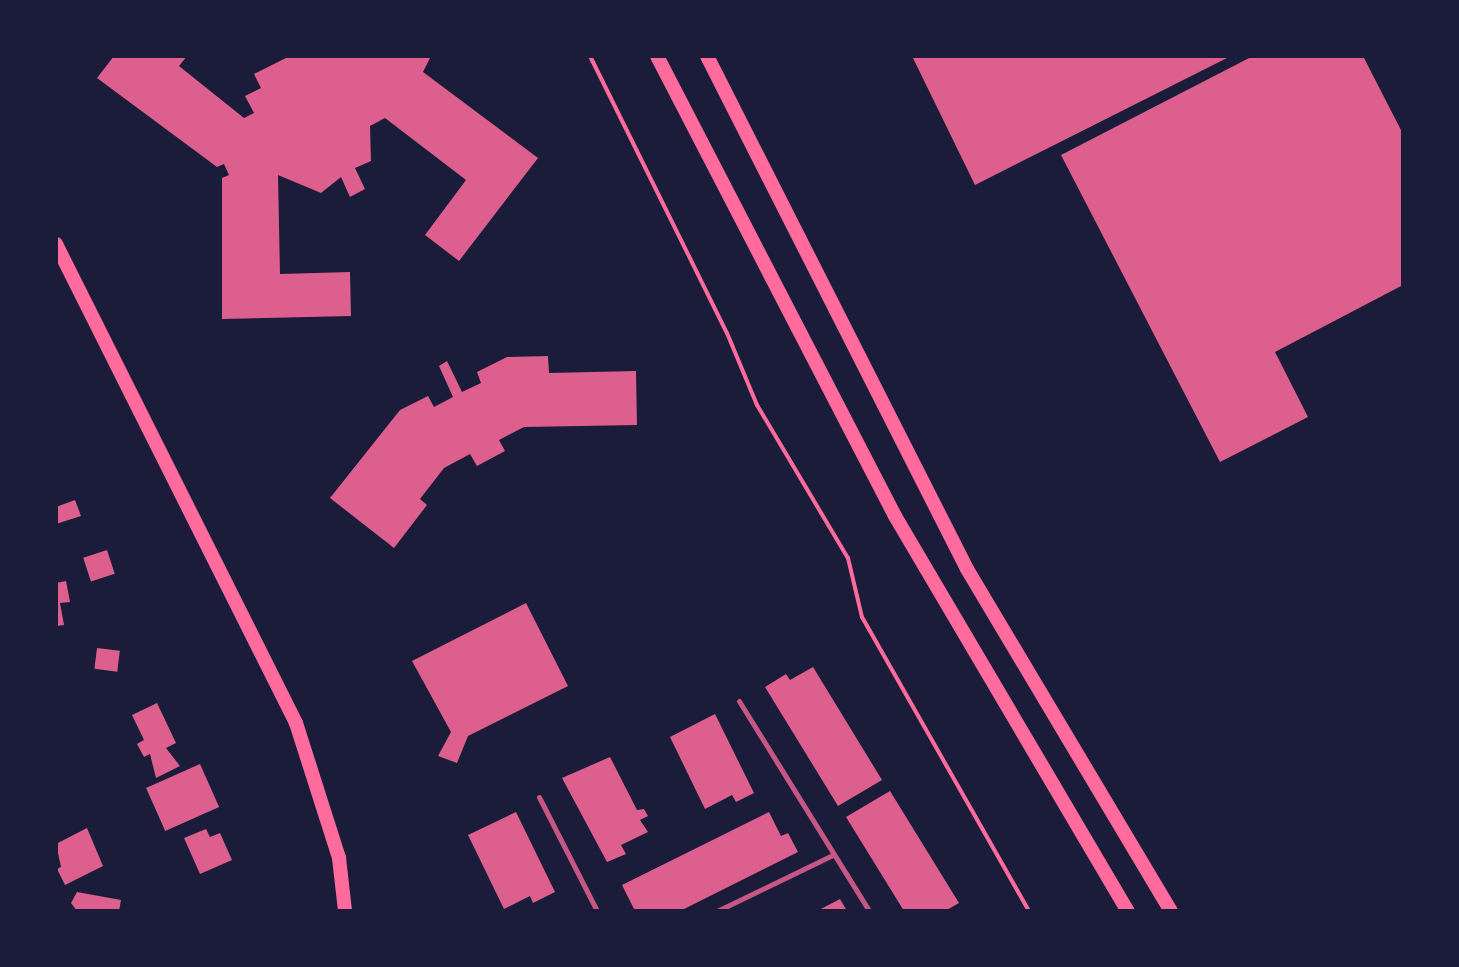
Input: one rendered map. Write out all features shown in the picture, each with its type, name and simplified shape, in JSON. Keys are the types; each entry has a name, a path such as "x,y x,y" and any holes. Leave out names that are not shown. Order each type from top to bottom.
{"main road":[{"path":"657,56 895,516 1128,911"},
{"path":"707,56 967,569 1171,911"},
{"path":"56,244 296,723 339,858 345,911"}],"lane":[{"path":"739,701 869,911"},
{"path":"539,797 597,911"},
{"path":"717,911 833,855"}],"path":[{"path":"590,56 727,333 757,405 848,558 862,617 1029,911"}],"building":[{"path":"114,56 187,56 179,66 244,118 254,113 245,96 261,88 254,74 290,56 431,56 423,72 538,158 459,261 425,235 466,180 385,118 370,126 371,161 355,168 365,189 350,197 341,177 321,193 278,175 280,274 350,272 351,316 222,319 222,178 229,175 224,164 217,167 97,78"},
{"path":"912,56 1231,56 975,185"},
{"path":"1253,56 1363,56 1403,134 1403,285 1275,352 1308,417 1220,462 1061,155"},
{"path":"548,356 549,373 636,371 637,425 524,427 499,440 505,451 477,466 470,454 444,468 420,499 427,505 394,548 330,498 400,410 428,396 434,407 453,397 439,366 447,361 462,392 481,383 477,372 507,357"},
{"path":"75,500 81,516 56,524 56,507"},
{"path":"107,550 115,574 91,582 83,558"},
{"path":"66,581 70,602 60,603 64,625 56,626 56,583"},
{"path":"526,603 568,686 468,736 457,763 438,756 451,732 412,661"},
{"path":"97,648 120,651 117,672 94,669"},
{"path":"813,667 882,780 838,806 765,687 786,674 790,680"},
{"path":"157,703 176,743 166,748 180,766 156,778 150,754 144,757 137,744 144,740 132,715"},
{"path":"715,714 754,793 736,802 732,795 705,809 670,737"},
{"path":"610,757 637,810 644,809 648,816 640,820 648,832 621,845 626,854 607,862 562,778"},
{"path":"200,764 219,807 165,831 146,788"},
{"path":"890,791 959,903 945,911 904,911 846,817"},
{"path":"516,812 555,892 533,903 530,896 504,909 468,835"},
{"path":"769,812 781,836 788,833 798,852 680,911 635,911 622,885"},
{"path":"87,828 103,866 65,885 57,869 61,867 56,844"},
{"path":"206,829 210,837 220,833 232,860 200,874 184,838"},
{"path":"77,892 121,900 119,911 77,911 71,903"},
{"path":"840,899 847,911 817,911"}]}
